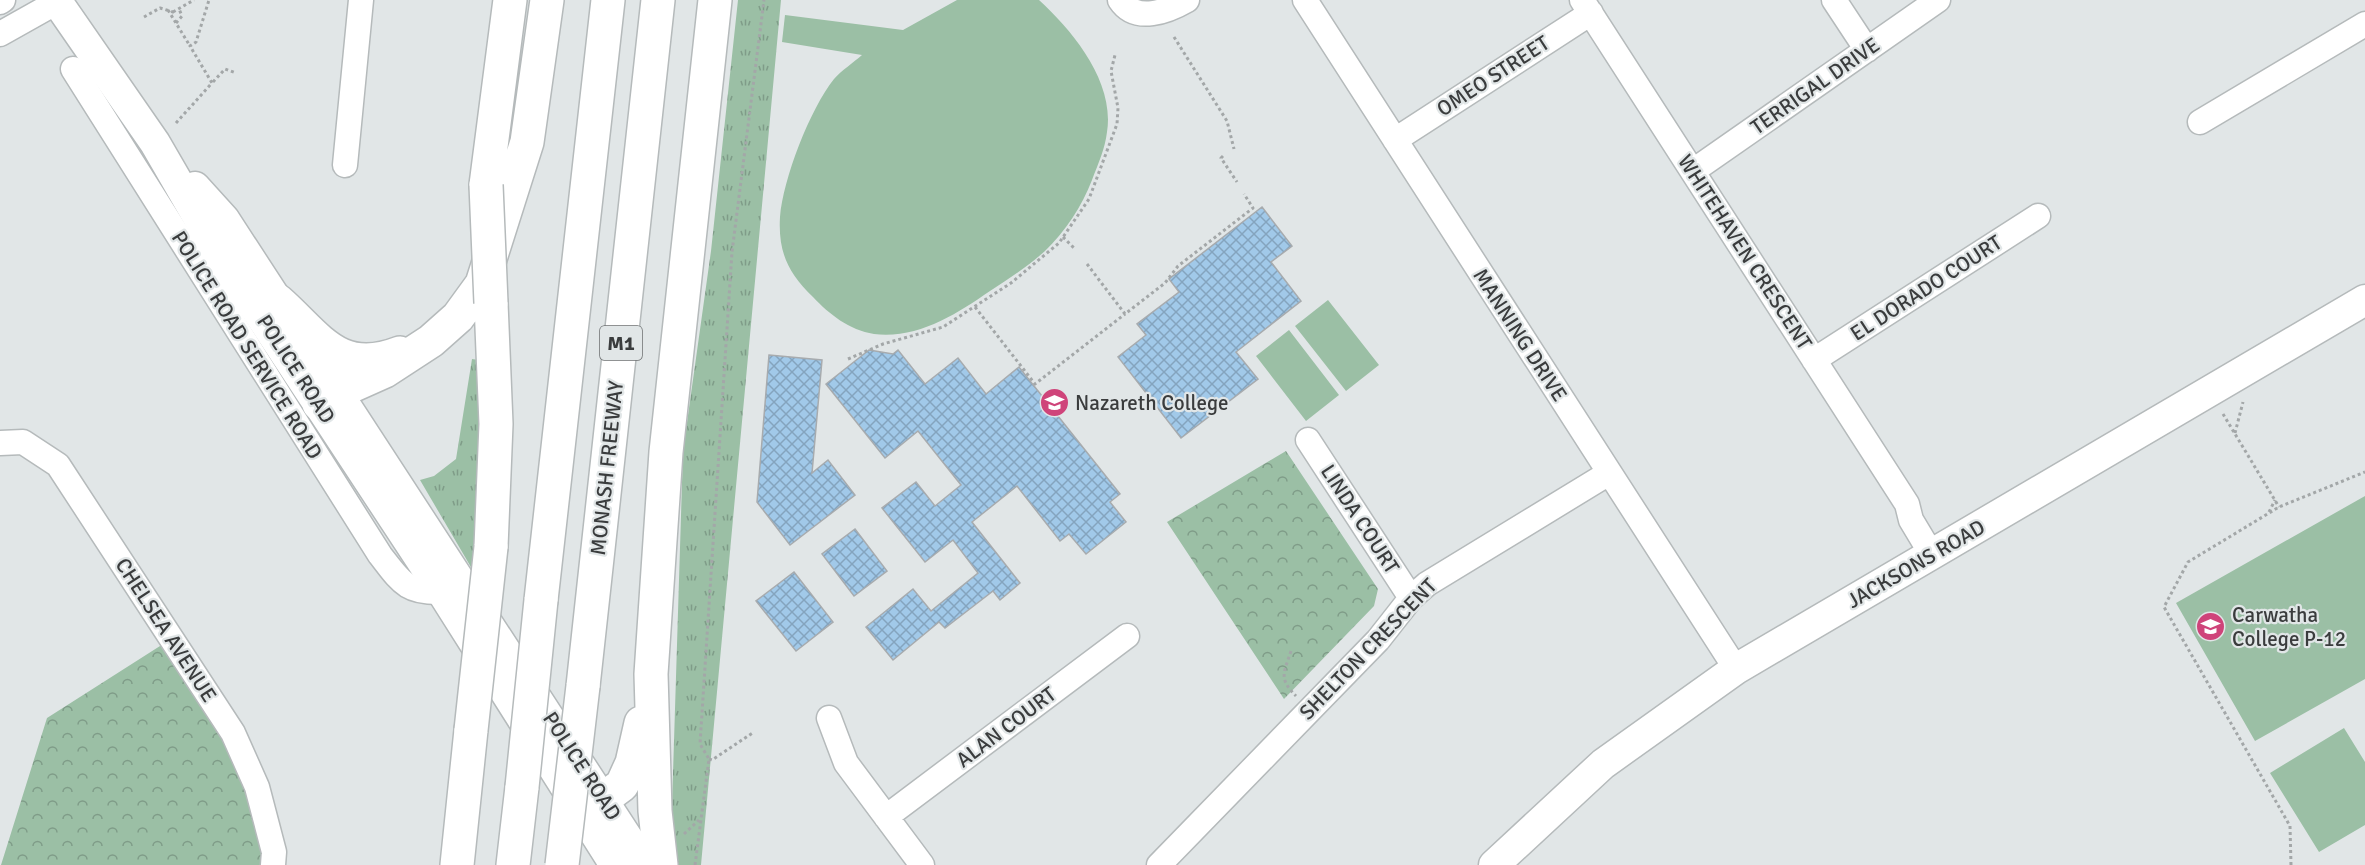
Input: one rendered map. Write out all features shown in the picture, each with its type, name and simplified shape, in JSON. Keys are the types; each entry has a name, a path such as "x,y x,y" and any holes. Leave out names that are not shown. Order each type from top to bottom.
{"highway":[{"path":"457,865 491,547 496,424 486,185 510,0"},
{"path":"328,398 385,371 431,341 458,317 482,284 504,222 528,142 547,0"},
{"name":"M1","path":"513,865 608,0"},
{"name":"MONASH FREEWAY","path":"562,865 658,0"},
{"path":"668,853 655,812 651,674 667,440 715,0"},
{"path":"278,301 317,340 339,357 365,360 396,355 431,341"},
{"path":"593,807 622,785 632,763 651,674"}],"main road":[{"name":"POLICE ROAD","path":"57,1 165,133 224,219 278,301 328,398 442,592 593,807 645,865"},
{"name":"POLICE ROAD","path":"165,133 217,249 440,547 593,807 615,865"},
{"name":"JACKSONS ROAD","path":"1494,865 1603,764 1736,669 2365,300"}],"street":[{"path":"345,165 361,0"},
{"path":"1120,0 1127,7 1150,14 1169,10 1187,0"},
{"name":"MANNING DRIVE","path":"1305,0 1736,669"},
{"path":"1834,0 1866,50"},
{"name":"TERRIGAL DRIVE","path":"1693,171 1938,0"},
{"path":"0,34 57,1"},
{"name":"OMEO STREET","path":"1395,140 1587,6"},
{"name":"WHITEHAVEN CRESCENT","path":"1587,6 1907,504 1911,520 1938,552"},
{"path":"2200,122 2365,24"},
{"name":"POLICE ROAD SERVICE ROAD","path":"73,69 380,555 402,585 421,593 442,592"},
{"path":"130,159 165,133"},
{"name":"EL DORADO COURT","path":"1814,360 2038,216"},
{"name":"LINDA COURT","path":"1308,440 1411,598"},
{"name":"CHELSEA AVENUE","path":"0,442 23,442 58,465 233,733 257,787 274,852 273,865"},
{"name":"SHELTON CRESCENT","path":"1159,865 1378,640 1411,598 1439,575 1609,473"},
{"name":"POLICE ROAD","path":"440,547 448,577 442,592"},
{"name":"ALAN COURT","path":"886,817 1127,636"},
{"path":"829,718 846,763 922,865"}],"path":[{"path":"144,17 160,8 171,12 194,0"},
{"path":"190,46 196,42 209,0"},
{"path":"695,865 709,759 700,744 732,252 764,0"},
{"path":"176,23 182,16 179,9"},
{"path":"171,12 212,83"},
{"path":"1174,38 1227,121 1234,149"},
{"path":"848,359 883,344 943,327 1033,266 1064,237 1089,199 1117,124 1118,108 1111,71 1115,55"},
{"path":"165,133 225,69 236,73"},
{"path":"1223,156 1221,158 1237,182"},
{"path":"975,307 1035,384 1165,283 1178,266 1253,208 1244,194"},
{"path":"1064,237 1075,249"},
{"path":"1087,264 1125,315"},
{"path":"2235,433 2243,402"},
{"path":"2223,414 2279,507"},
{"path":"2291,865 2290,826 2164,607 2188,562 2279,507 2365,472"},
{"path":"2268,514 2275,500"},
{"path":"1291,651 1283,676 1286,686 1310,710"},
{"path":"709,759 712,760 754,732"},
{"path":"668,853 700,819"}],"green space":[{"path":"738,0 781,0 701,865 618,865 672,806 683,451 711,251"},
{"path":"957,0 1039,0 1078,42 1098,76 1105,95 1108,113 1105,144 1088,190 1078,209 1059,236 1032,262 963,309 921,329 890,335 865,332 833,315 804,288 786,261 780,230 786,184 807,126 834,79 862,55 782,42 785,15 903,30"},
{"path":"1328,300 1379,365 1346,391 1295,326"},
{"path":"1289,330 1339,395 1306,421 1256,356"},
{"path":"472,359 485,361 475,574 420,480 434,476 456,459"},
{"path":"1286,451 1378,589 1374,606 1284,699 1167,522"},
{"path":"2365,496 2365,679 2255,741 2176,603"},
{"path":"171,639 233,733 273,865 1,865 47,718"},
{"path":"2344,728 2365,762 2365,825 2319,852 2270,773"}],"building":[{"path":"1262,207 1292,246 1271,262 1301,301 1236,352 1258,379 1181,438 1118,357 1146,335 1137,324 1179,292 1169,279"},
{"path":"869,350 893,354 898,350 925,384 958,358 986,394 1019,367 1120,494 1110,502 1126,522 1086,554 1069,534 1060,541 1017,486 972,522 1020,583 1000,600 993,591 945,628 939,622 893,660 866,627 913,589 931,611 978,573 953,540 925,562 882,508 916,482 935,506 961,485 918,431 885,458 826,384"},
{"path":"769,355 822,360 812,473 828,460 855,495 790,545 757,502"},
{"path":"855,529 887,571 854,596 822,554"},
{"path":"794,572 833,622 796,651 756,601"}],"place":[{"name":"Nazareth College","path":"1054,403"},
{"name":"Carwatha College P-12","path":"2211,627"}]}
